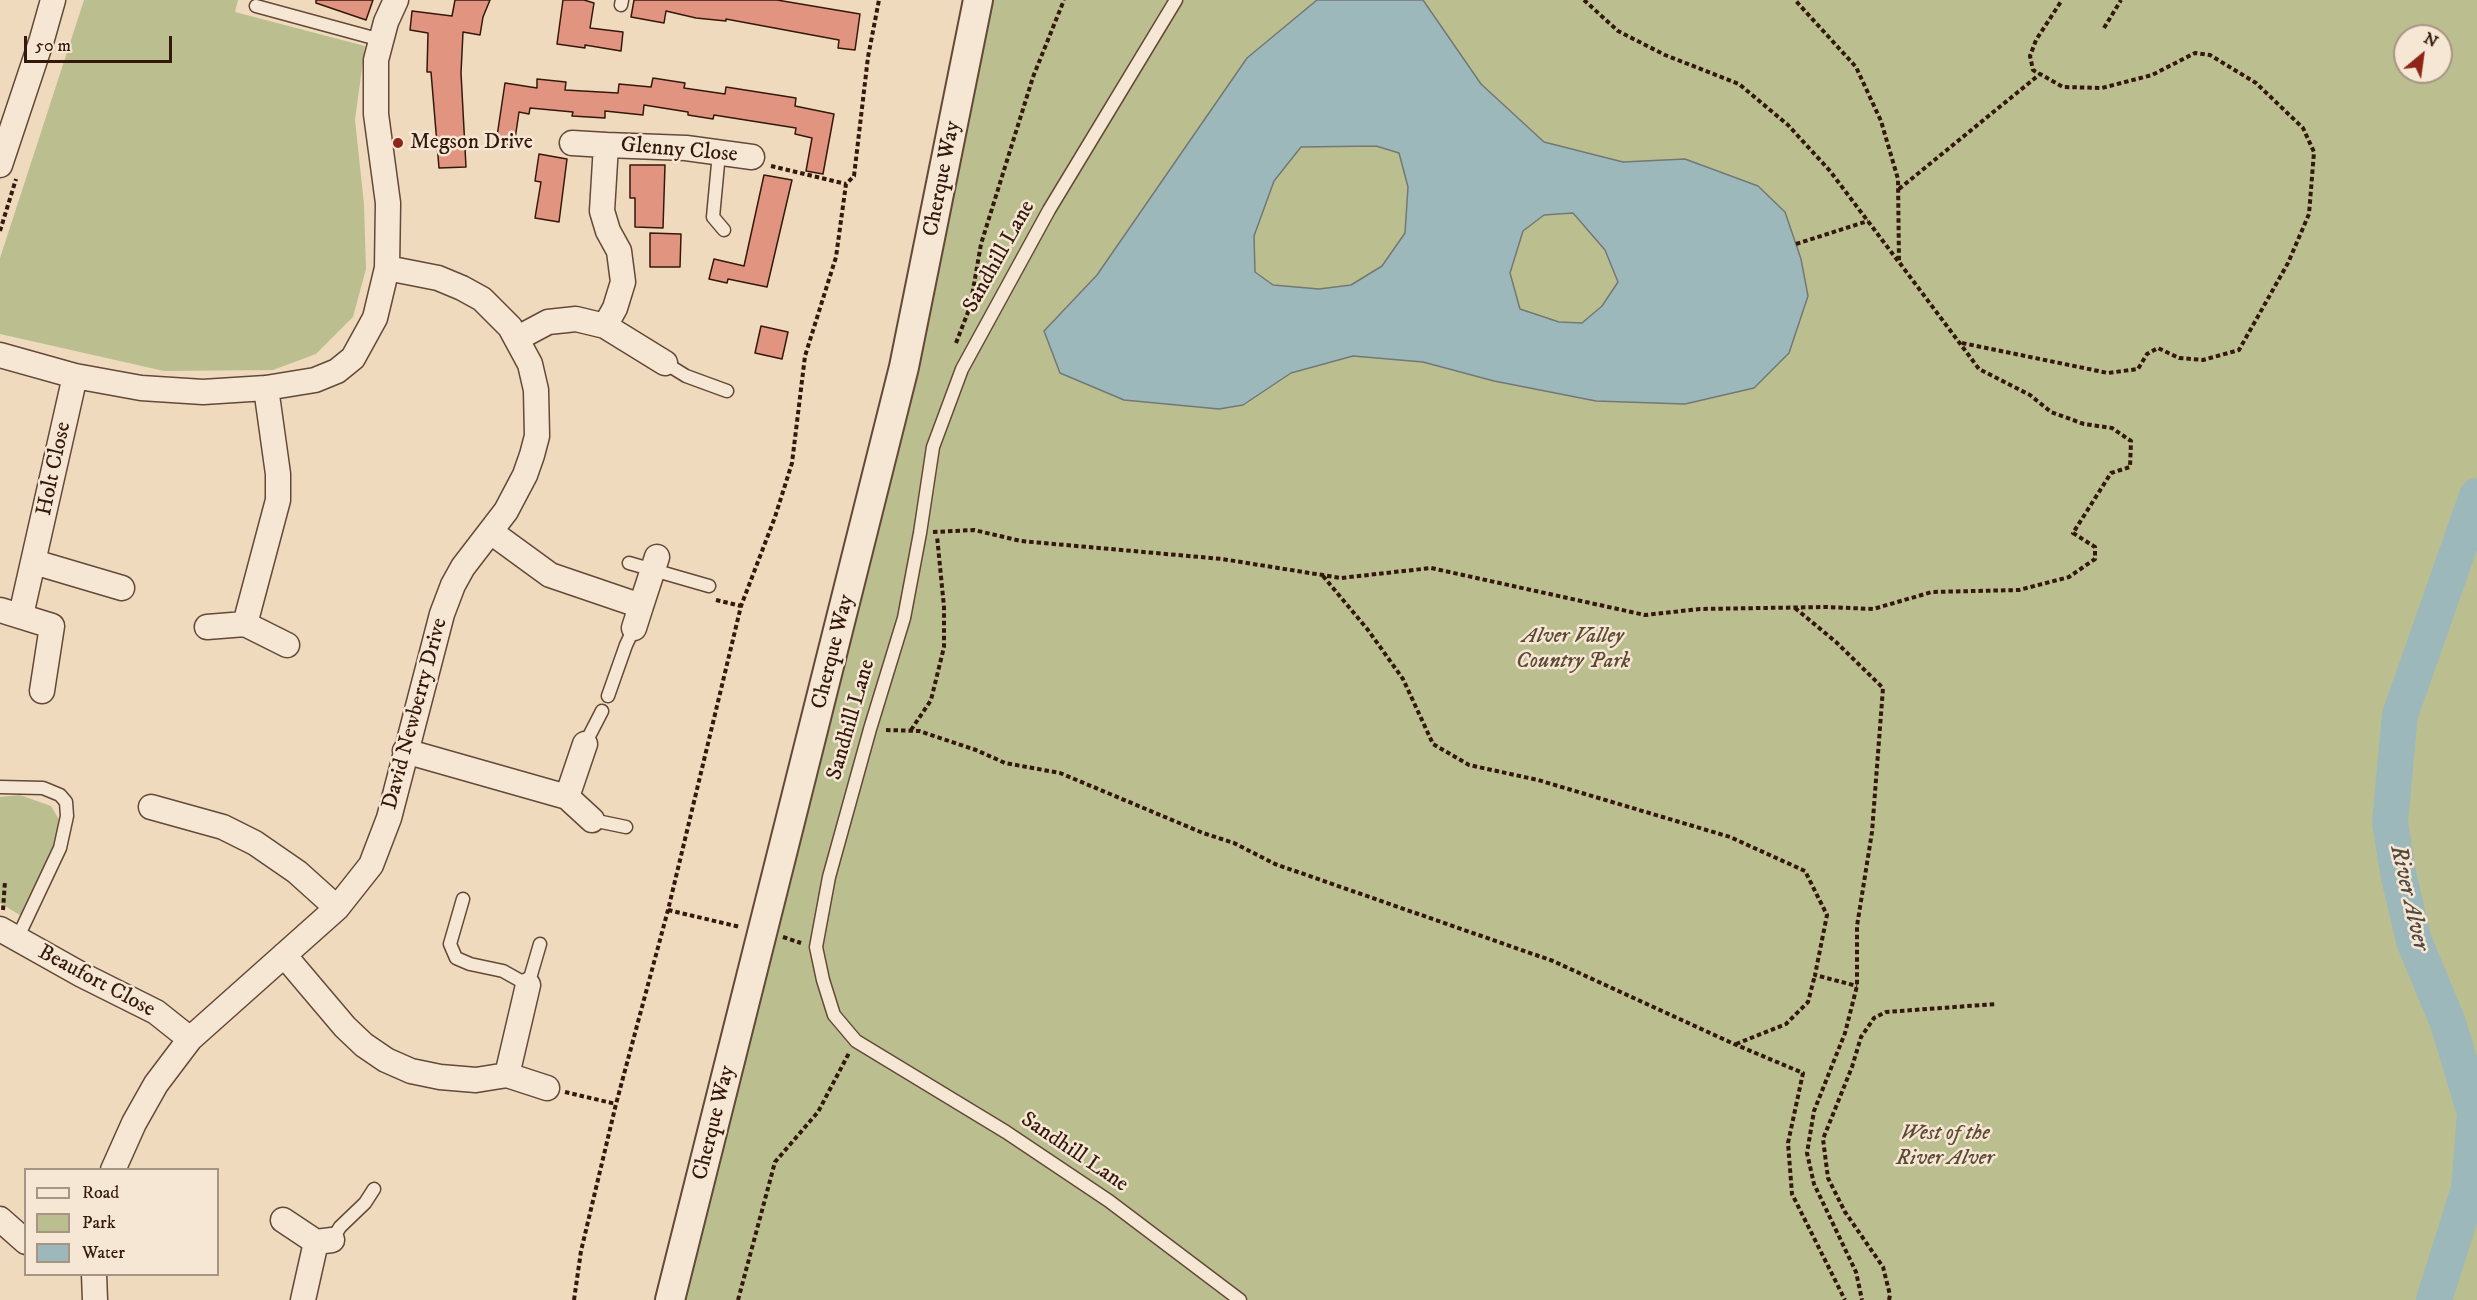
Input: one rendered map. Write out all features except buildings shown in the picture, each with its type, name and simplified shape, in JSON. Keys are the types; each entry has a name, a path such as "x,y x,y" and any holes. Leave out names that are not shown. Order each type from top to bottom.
{"street":[{"path":"0,165 8,115 42,39 52,0"},
{"path":"0,355 75,376 174,391 203,392 266,388 315,380 337,371 353,358 363,344 375,318 387,268 388,202 376,114 376,60 396,0"},
{"name":"Cherque Way","path":"670,1300 904,367 978,0"},
{"name":"Glenny Close","path":"572,143 686,148 752,157"},
{"name":"Glenny Close","path":"605,326 615,308 623,282 619,251 608,231 602,211 606,145"},
{"name":"David Newberry Drive","path":"114,1168 134,1123 156,1084 190,1039 337,908 371,864 381,842 442,614 453,585 463,567 506,511 525,475 537,436 536,390 530,364 518,338 505,321 482,299 462,288 438,278 387,268"},
{"path":"518,338 548,322 576,319 605,326 665,363"},
{"name":"Holt Close","path":"42,691 52,626 10,612 34,562 75,376"},
{"path":"245,624 278,500 278,474 266,388"},
{"path":"491,532 550,575 638,617 655,563"},
{"path":"34,562 123,588"},
{"path":"207,627 245,624 287,645"},
{"path":"567,797 585,744"},
{"path":"405,751 567,797 592,820"},
{"path":"151,807 223,827 255,843 297,872 337,908"},
{"name":"Beaufort Close","path":"6,932 156,1012 190,1039"},
{"path":"284,955 345,1027 364,1045 387,1060 411,1071 440,1077 476,1080 507,1074 547,1088"},
{"path":"507,1074 528,985"},
{"path":"0,1219 24,1240"},
{"path":"283,1220 324,1241 303,1300"},
{"path":"94,1276 95,1300"}],"lane":[{"name":"Sandhill Lane","path":"1176,0 1048,210 962,369 933,447 904,618 829,877 816,947 834,1015 856,1041 1006,1132 1109,1201 1240,1300"},
{"path":"256,6 381,40"},
{"path":"719,153 713,217 724,230"},
{"path":"665,363 686,376 727,391"},
{"path":"629,563 655,563 709,586"},
{"path":"608,696 638,617"},
{"path":"585,744 602,711"},
{"path":"0,788 43,788 60,795 66,802 67,816 60,848 6,932"},
{"path":"592,820 626,827"},
{"path":"463,899 450,944 456,958 470,964 502,971 528,985 540,944"},
{"path":"324,1241 366,1203 374,1189"}],"path":[{"path":"574,1300 581,1251 616,1104 668,910 741,606 775,517 792,463 805,356 836,257 846,184 854,176 868,57 879,0"},
{"path":"955,349 970,307 981,244 1033,77 1064,0"},
{"path":"920,533 974,530 1021,541 1222,559 1341,578 1431,568 1645,615 1700,609 1794,607 1873,609 1932,592 2019,590 2068,577 2095,558 2096,547 2073,533 2112,473 2130,467 2131,441 2112,428 2084,424 2051,412 2030,395 1979,369 1830,171 1788,126 1738,84 1665,55 1618,31 1584,0"},
{"path":"1795,0 1856,68 1881,121 1898,179 1899,262"},
{"path":"1961,343 2108,373 2138,369 2147,354 2158,348 2179,357 2204,360 2239,350 2288,263 2309,214 2314,152 2303,128 2256,82 2210,55 2195,53 2152,75 2102,88 2063,87 2033,70 2030,56 2036,40 2062,0"},
{"path":"2104,28 2121,0"},
{"path":"1898,190 2040,74"},
{"path":"752,157 776,169 846,184"},
{"path":"1796,244 1868,221"},
{"path":"910,730 931,700 944,647 944,607 937,532"},
{"path":"1323,576 1368,630 1403,679 1433,744 1469,765 1538,780 1730,837 1805,871 1827,915 1808,1002 1786,1024 1734,1044"},
{"path":"1794,607 1836,642 1883,688 1872,832 1857,926 1857,986 1845,1033 1814,1111 1807,1153 1814,1184 1856,1272 1862,1300"},
{"path":"870,729 919,731 1005,763 1060,774 1203,833 1234,843 1275,864 1552,961 1803,1073 1788,1143 1792,1194 1845,1300"},
{"path":"5,881 6,932"},
{"path":"668,910 816,947"},
{"path":"1815,975 1857,986"},
{"path":"1889,1300 1890,1294 1883,1267 1845,1212 1828,1178 1824,1139 1861,1037 1874,1018 1886,1012 1996,1004"},
{"path":"738,1300 775,1162 818,1112 856,1041"},
{"path":"547,1088 616,1104"}],"green space":[{"path":"84,0 238,0 235,12 365,46 355,120 364,204 366,269 353,317 316,354 273,370 164,371 0,334 0,258"},
{"name":"Alver Valley Country Park","path":"994,0 2477,0 2477,1300 670,1300 944,176"},
{"path":"20,795 51,806 61,823 46,870 23,917 0,903 0,797"}],"water":[{"path":"1317,0 1423,0 1481,84 1544,142 1623,162 1685,159 1758,186 1785,212 1801,259 1808,296 1789,353 1754,388 1685,404 1596,401 1494,381 1423,362 1353,356 1291,373 1243,405 1219,409 1124,400 1060,373 1044,331 1097,275 1247,58","holes":["1376,146 1399,153 1408,187 1405,233 1382,266 1351,285 1319,289 1273,285 1255,272 1254,236 1274,181 1301,147","1573,213 1605,250 1618,282 1602,306 1582,323 1559,322 1520,309 1510,273 1523,231 1544,215"]}],"waterway":[{"name":"River Alver","path":"2434,1300 2469,1189 2475,1113 2448,1023 2414,941 2398,873 2390,822 2400,715 2477,496"}],"place":[{"name":"Megson Drive","path":"398,143"}],"park label":[{"name":"West of the River Alver","path":"1945,1146"}]}
